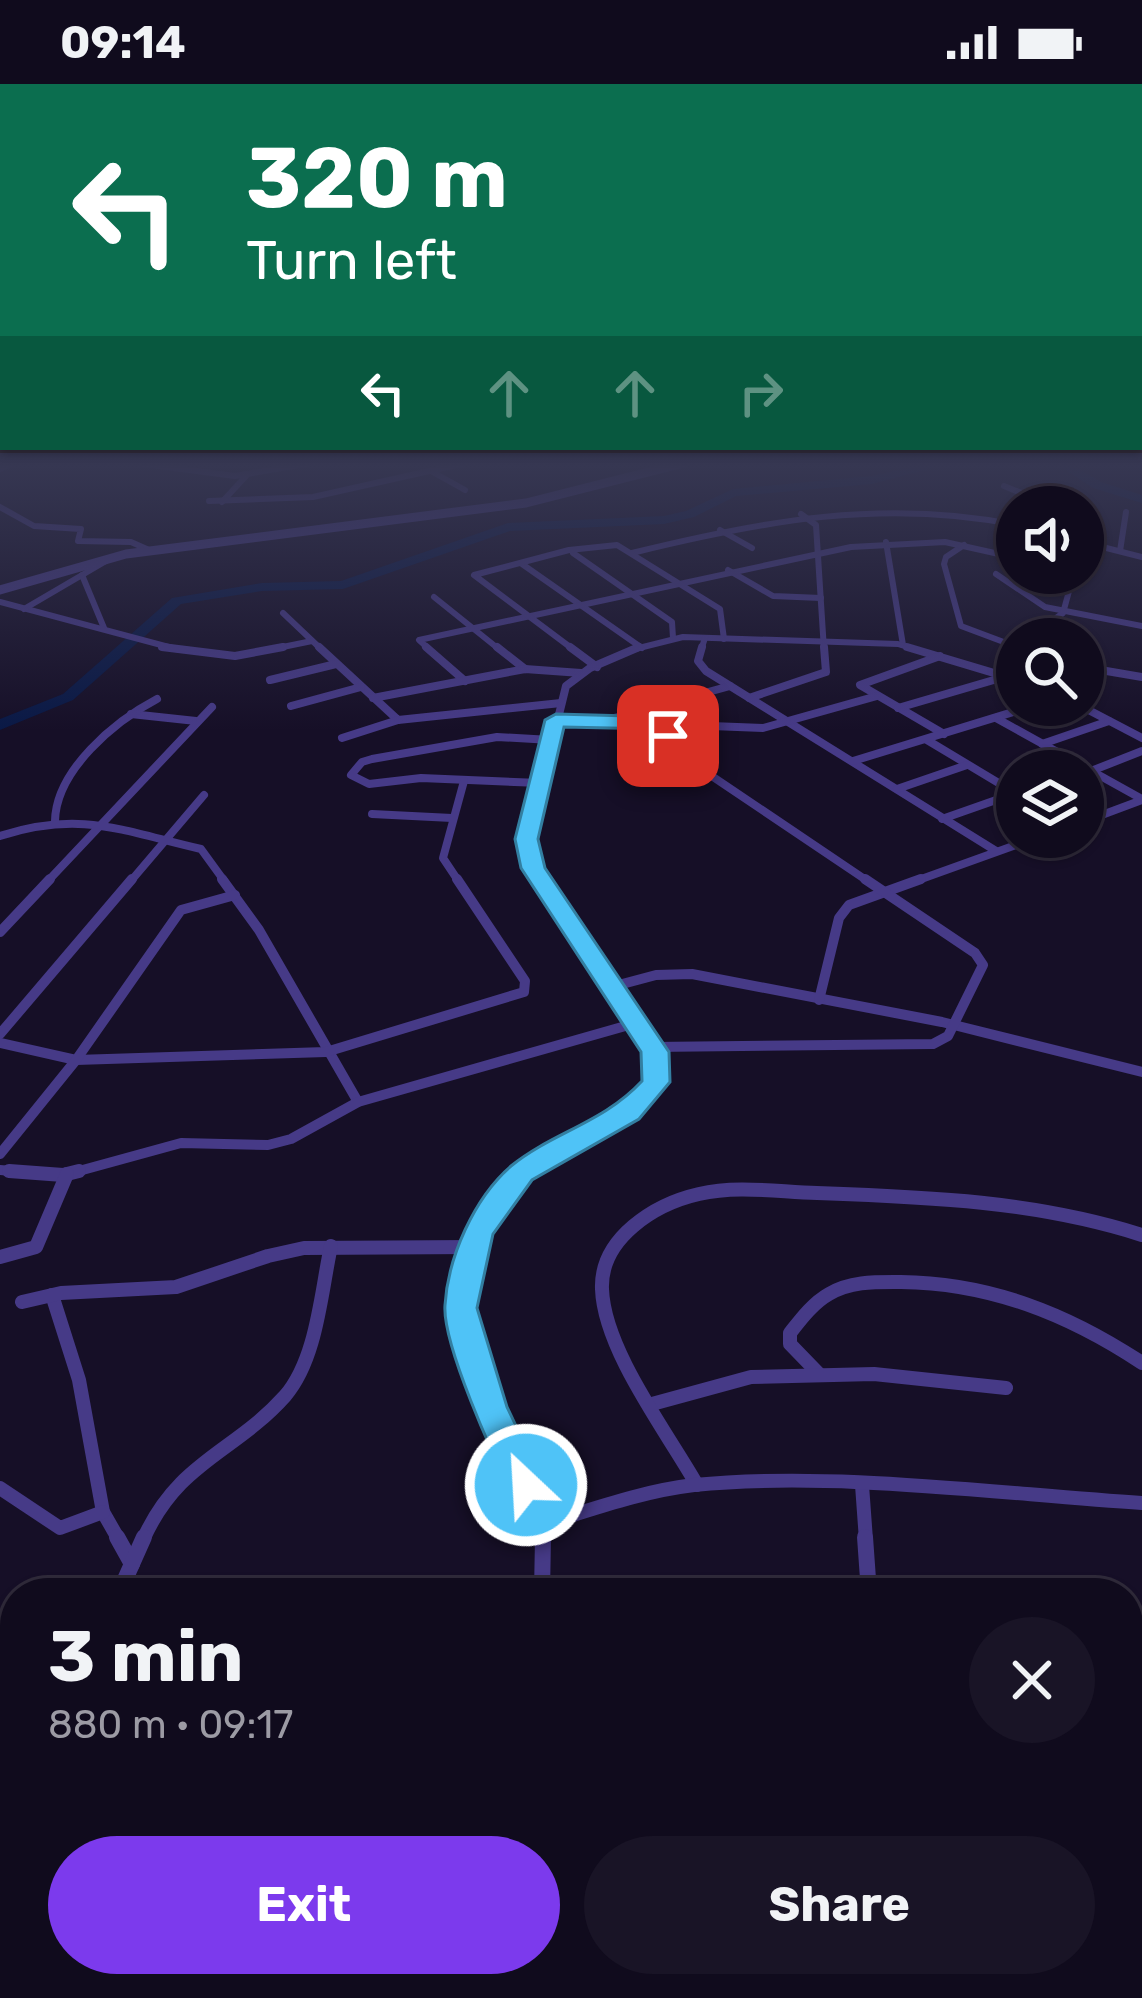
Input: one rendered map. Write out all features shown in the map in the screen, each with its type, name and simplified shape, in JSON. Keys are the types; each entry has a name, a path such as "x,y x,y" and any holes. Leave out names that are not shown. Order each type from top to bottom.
{"street":[{"path":"0,590 135,552"},
{"path":"576,552 546,553 474,576 597,667"},
{"path":"465,680 419,640 815,552"},
{"path":"749,698 821,675 827,667 817,552"},
{"path":"888,552 904,645"},
{"path":"952,552 944,564 961,626 996,640"},
{"path":"573,553 672,622 673,638"},
{"path":"632,553 722,610 724,639"},
{"path":"24,609 114,556"},
{"path":"522,564 642,648"},
{"path":"728,570 773,596 821,598"},
{"path":"82,574 108,630"},
{"path":"1018,594 1063,613 1142,626"},
{"path":"1056,618 1063,613 1068,594"},
{"path":"434,597 525,669"},
{"path":"0,602 158,646 235,656 312,640"},
{"path":"283,613 398,720"},
{"path":"546,1578 544,1524 490,1407 461,1308 473,1247 501,1196 521,1174 628,1112 656,1082 652,1047 529,858 526,839 566,686 581,674 673,638 904,645 996,673"},
{"path":"705,638 698,663 996,851"},
{"path":"940,656 860,685 944,734"},
{"path":"270,680 336,664"},
{"path":"373,698 525,669 581,674"},
{"path":"1104,670 1142,676"},
{"path":"898,708 996,682"},
{"path":"600,722 730,686"},
{"path":"291,706 361,687"},
{"path":"556,720 763,728 877,696"},
{"path":"55,820 53,806 76,766 131,714 157,699"},
{"path":"342,738 398,720 437,718 508,703 560,703"},
{"path":"0,932 212,707"},
{"path":"131,714 196,721"},
{"path":"853,761 996,718"},
{"path":"1104,718 1142,738"},
{"path":"1042,744 1109,721"},
{"path":"652,1047 917,1046 942,1041 982,961 680,754 668,743 667,724"},
{"path":"1010,726 1053,750"},
{"path":"540,783 421,778 369,784 351,776 362,762 372,759 497,737 551,740"},
{"path":"927,740 996,782"},
{"path":"1104,766 1142,751"},
{"path":"897,789 967,765"},
{"path":"1104,778 1142,800"},
{"path":"204,794 0,1038 76,1060 326,1052 498,1002 527,988 443,858 464,782"},
{"path":"1104,814 1142,800"},
{"path":"942,819 996,801"},
{"path":"373,814 452,818"},
{"path":"0,836 55,820 99,824 201,849 298,996 358,1102"},
{"path":"819,1000 843,912 853,902 996,851"},
{"path":"0,1154 76,1060 181,910 235,895"},
{"path":"0,914 15,916"},
{"path":"611,987 656,975 692,974 951,1024 1142,1072"},
{"path":"0,1170 67,1174 181,1143 268,1145 358,1102 636,1023"},
{"path":"0,1257 36,1246 67,1174"},
{"path":"698,1485 612,1330 601,1287 608,1259 629,1228 682,1199 725,1191 1008,1205 1083,1218 1142,1235"},
{"path":"22,1302 103,1287 175,1287 205,1281 273,1254 331,1246 473,1247"},
{"path":"126,1578 158,1505 196,1467 286,1395 308,1351 331,1246"},
{"path":"820,1375 790,1344 790,1333 818,1301 836,1290 893,1282 964,1284 1006,1294 1078,1322 1142,1363"},
{"path":"52,1295 79,1380 104,1512 132,1564"},
{"path":"652,1404 751,1377 874,1374 1006,1388"},
{"path":"544,1524 651,1492 698,1485 862,1485 1142,1502"},
{"path":"862,1485 867,1578"},
{"path":"0,1488 60,1528 104,1512"}],"waterway":[{"path":"0,725 68,697 177,601 262,587 343,585 436,552"}],"route":[{"path":"526,1485 490,1407 461,1308 478,1232 521,1174 628,1112 656,1082 655,1052 533,868 526,839 556,720 667,724 668,736"}]}
